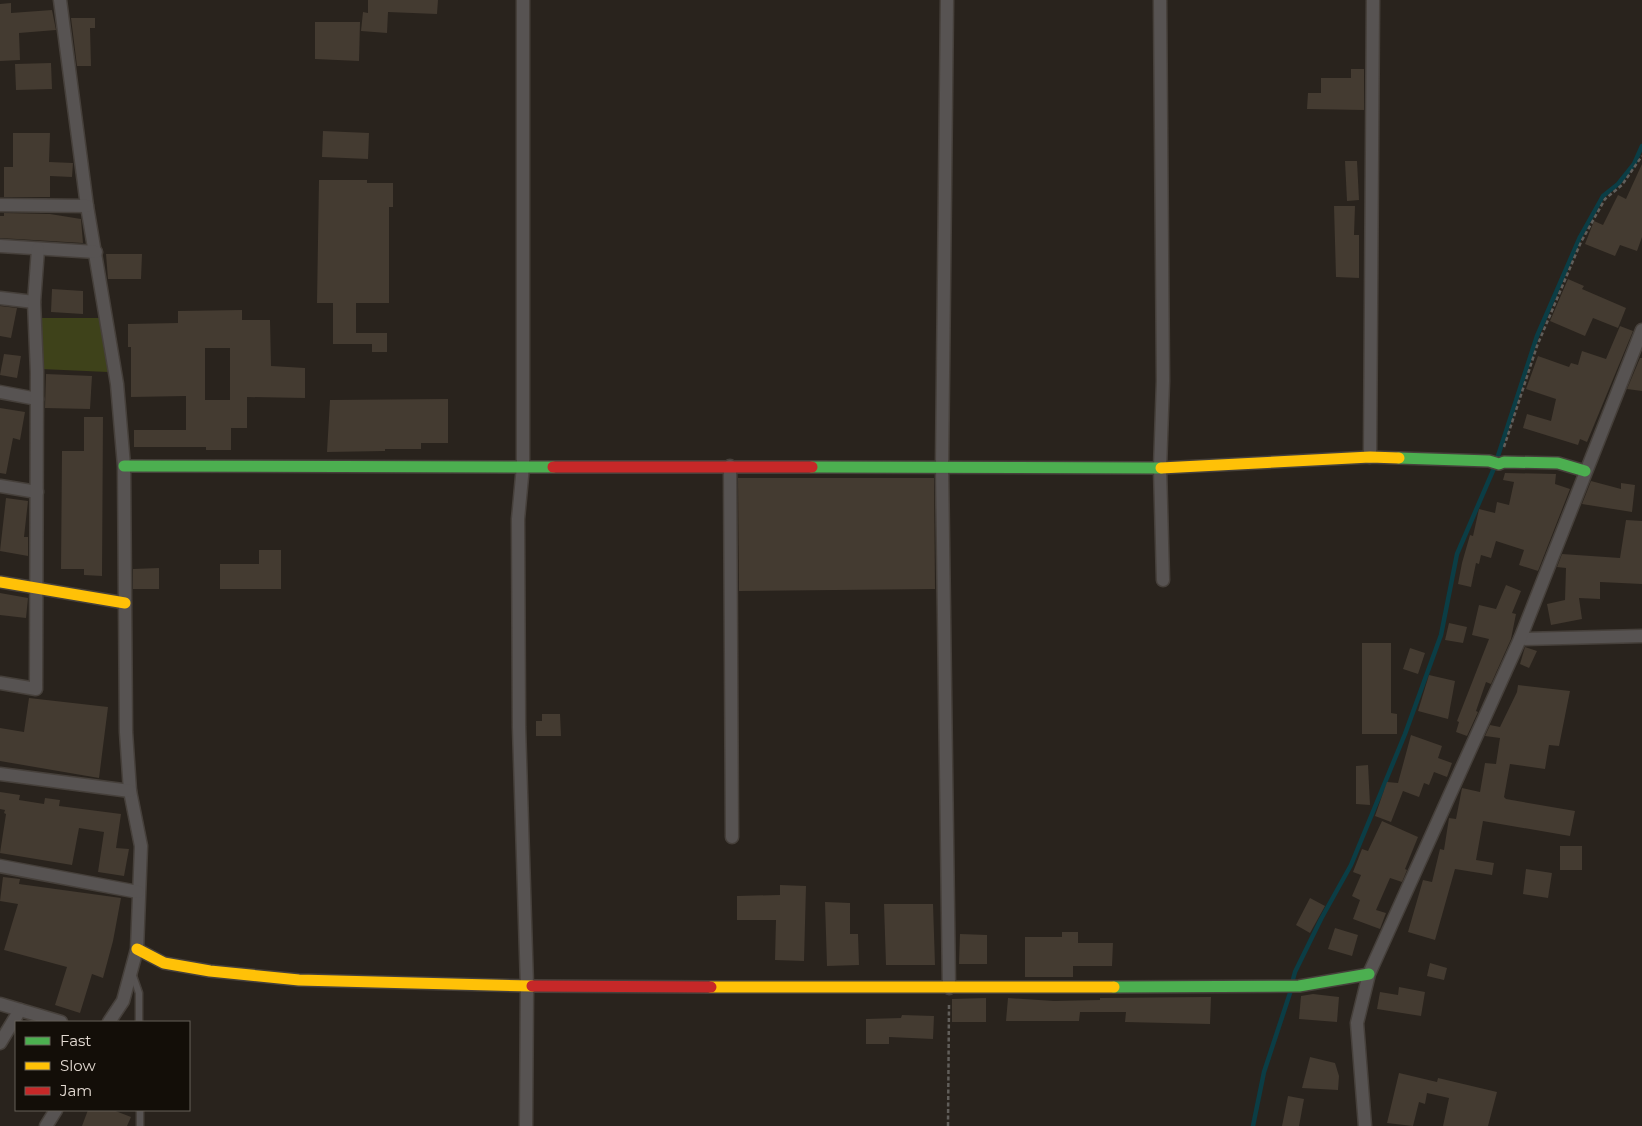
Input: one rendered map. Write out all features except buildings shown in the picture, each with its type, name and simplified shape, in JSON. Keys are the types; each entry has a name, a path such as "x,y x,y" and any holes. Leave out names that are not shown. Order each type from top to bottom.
{"street":[{"path":"60,0 87,206 117,384 124,466 126,732 130,791 142,846 138,892 137,949 123,1000 110,1021"},
{"path":"523,0 523,466 518,520 519,727 527,986 526,1126"},
{"path":"947,0 942,467 949,988"},
{"path":"1160,0 1163,371 1160,468 1163,580"},
{"path":"1370,456 1374,0"},
{"path":"0,205 87,206"},
{"path":"0,246 96,252"},
{"path":"0,683 36,689 37,399 34,302 38,249"},
{"path":"0,298 34,302"},
{"path":"1365,1126 1356,1023 1369,974 1520,639 1584,471 1642,330"},
{"path":"0,392 37,399"},
{"path":"124,466 1160,468 1370,456 1558,463 1584,471"},
{"path":"730,466 732,837"},
{"path":"0,486 37,492"},
{"path":"0,582 125,603"},
{"path":"1520,639 1642,636"},
{"path":"0,774 130,791"},
{"path":"0,866 138,892"},
{"path":"137,949 164,964 210,971 299,980 527,986 949,988 1299,986 1369,974"},
{"path":"0,1004 58,1021"},
{"path":"0,1043 20,1010"},
{"path":"46,1126 55,1111"}],"lane":[{"path":"132,971 139,993 139,1021"},
{"path":"140,1111 140,1126"}],"path":[{"path":"1497,462 1502,455 1537,346 1569,267 1605,199 1622,185 1642,156"},
{"path":"948,1126 949,988"}],"green space":[{"path":"39,318 99,318 108,372 41,369"}],"waterway":[{"path":"1497,459 1537,336 1580,237 1603,196 1618,184 1634,164 1642,146"},
{"path":"1292,983 1295,972 1321,919 1351,865 1405,734 1441,635 1457,554 1495,466"},
{"path":"1253,1126 1264,1072 1291,990"}],"traffic: fast":[{"path":"1399,458 1489,461 1499,464 1504,462 1558,463 1585,471"},
{"path":"124,466 553,467"},
{"path":"812,467 1161,468"},
{"path":"1114,987 1299,986 1369,974"}],"traffic: slow":[{"path":"1161,468 1370,457 1399,458"},
{"path":"0,582 125,603"},
{"path":"137,949 164,963 210,971 299,980 532,986"},
{"path":"711,987 1114,987"}],"traffic: jam":[{"path":"553,467 812,467"},
{"path":"532,986 711,987"}]}
